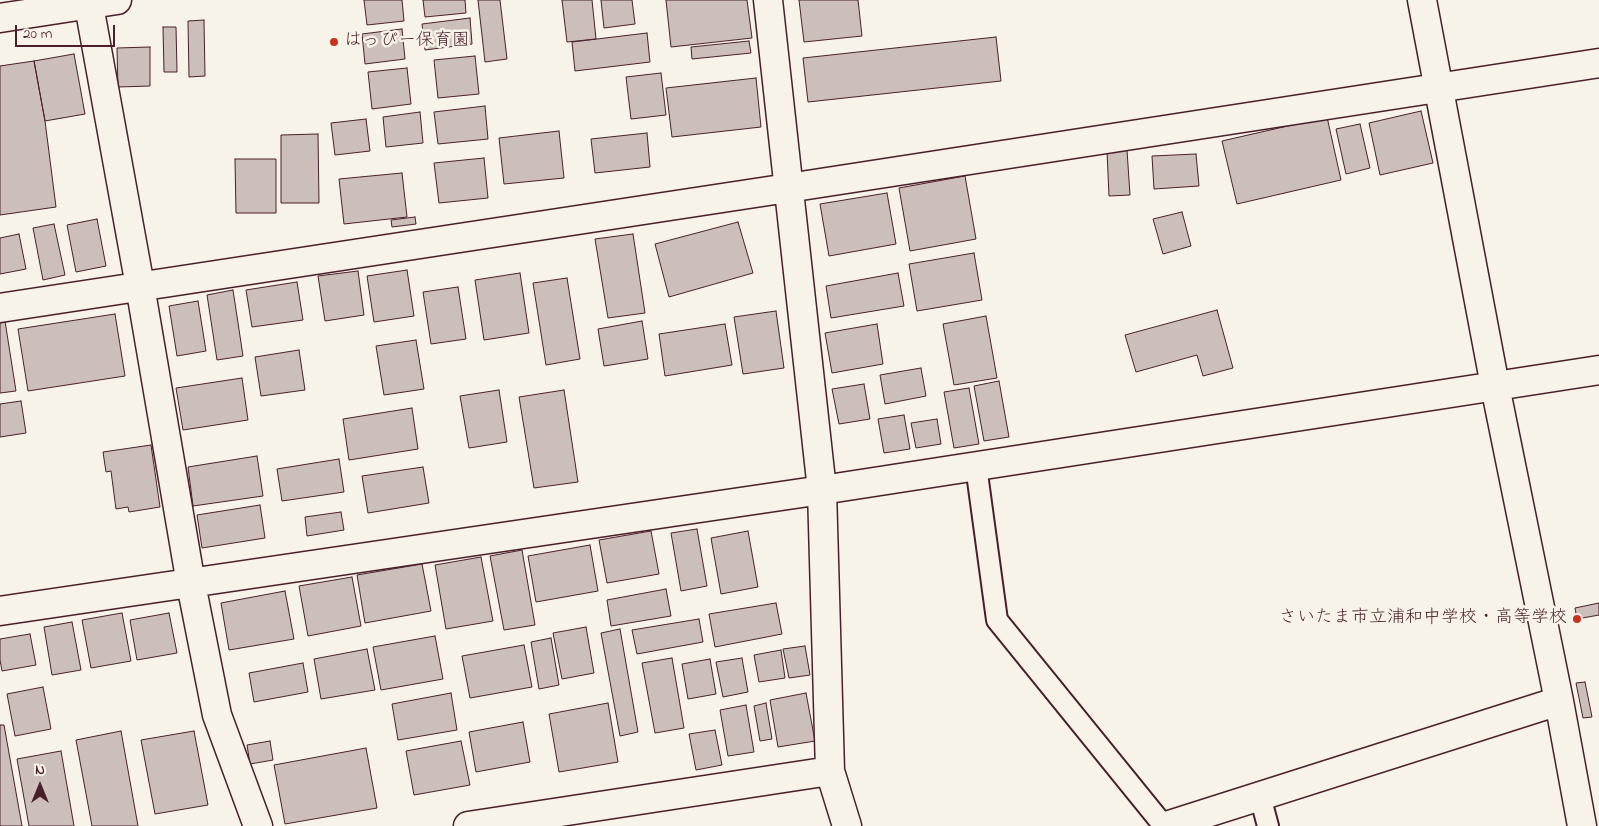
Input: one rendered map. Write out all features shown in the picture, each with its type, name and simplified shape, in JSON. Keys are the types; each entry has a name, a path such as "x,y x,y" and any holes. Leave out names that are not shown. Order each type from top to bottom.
{"street":[{"path":"0,18 88,2 117,0"},
{"path":"768,0 822,490 830,771 847,826"},
{"path":"1422,0 1582,826"},
{"path":"88,2 140,286 191,584 217,714 258,826"},
{"path":"0,308 1599,63"},
{"path":"0,611 822,490 1599,370"},
{"path":"1165,826 1559,701"},
{"path":"468,826 830,771"}],"lane":[{"path":"976,466 997,620 1165,826"},
{"path":"1260,796 1268,826"}],"building":[{"path":"364,0 402,0 404,21 367,25"},
{"path":"423,0 465,0 466,13 425,17"},
{"path":"478,0 500,0 507,59 485,62"},
{"path":"562,0 592,0 596,39 567,42"},
{"path":"601,0 632,0 635,24 604,28"},
{"path":"666,0 747,0 752,38 671,47"},
{"path":"799,0 858,0 862,36 804,42"},
{"path":"470,18 472,44 425,50 422,24"},
{"path":"204,20 205,76 189,77 188,21"},
{"path":"163,27 176,27 177,72 164,72"},
{"path":"402,29 405,59 365,64 362,34"},
{"path":"647,33 650,62 575,71 572,42"},
{"path":"996,37 1001,81 808,102 803,58"},
{"path":"749,41 751,53 692,59 691,47"},
{"path":"150,47 150,86 118,87 117,48"},
{"path":"74,54 85,114 45,121 34,61"},
{"path":"475,56 479,94 438,98 434,60"},
{"path":"34,61 45,121 56,207 0,215 0,66"},
{"path":"407,68 411,104 372,109 368,72"},
{"path":"661,73 666,115 631,119 626,77"},
{"path":"756,78 761,127 672,137 666,88"},
{"path":"485,106 488,139 438,144 434,112"},
{"path":"1421,111 1433,163 1380,175 1369,123"},
{"path":"420,112 423,143 386,147 383,117"},
{"path":"1327,117 1341,180 1237,204 1222,141"},
{"path":"366,119 370,151 335,155 331,123"},
{"path":"1360,124 1370,168 1346,174 1336,129"},
{"path":"559,131 564,178 504,184 499,138"},
{"path":"647,133 650,167 595,173 591,139"},
{"path":"318,134 319,203 281,203 281,135"},
{"path":"1127,150 1130,195 1109,196 1107,151"},
{"path":"1196,154 1199,186 1154,189 1152,156"},
{"path":"484,158 488,198 439,203 434,163"},
{"path":"235,159 276,159 276,213 236,213"},
{"path":"402,173 407,217 344,224 339,179"},
{"path":"965,176 976,239 910,251 899,188"},
{"path":"887,193 896,244 829,256 820,204"},
{"path":"1182,212 1191,246 1163,254 1153,219"},
{"path":"415,217 416,224 392,227 391,220"},
{"path":"97,219 106,266 76,272 67,225"},
{"path":"738,222 753,273 669,297 655,244"},
{"path":"54,224 65,275 43,280 33,228"},
{"path":"19,234 26,269 0,274 0,238"},
{"path":"633,234 645,313 608,318 595,239"},
{"path":"974,253 982,300 917,311 909,264"},
{"path":"407,270 414,316 374,322 367,276"},
{"path":"358,271 364,315 325,321 318,276"},
{"path":"520,273 529,333 484,340 475,280"},
{"path":"898,273 904,306 831,318 826,286"},
{"path":"567,278 580,359 546,365 533,283"},
{"path":"297,282 303,320 252,327 246,290"},
{"path":"458,287 466,339 431,344 423,292"},
{"path":"233,290 243,356 217,360 207,295"},
{"path":"198,301 206,351 177,356 169,306"},
{"path":"1217,310 1233,368 1203,376 1197,355 1136,372 1125,335"},
{"path":"776,311 784,368 743,374 734,317"},
{"path":"115,314 125,376 28,391 18,329"},
{"path":"986,316 997,378 954,385 943,324"},
{"path":"5,321 16,391 0,393 0,322"},
{"path":"642,321 648,359 604,366 598,329"},
{"path":"725,324 732,365 665,376 659,334"},
{"path":"877,324 883,364 832,373 825,333"},
{"path":"416,340 424,389 384,395 376,346"},
{"path":"299,350 305,390 261,396 255,357"},
{"path":"921,368 926,396 885,404 880,375"},
{"path":"242,378 248,420 183,430 176,388"},
{"path":"999,381 1009,437 984,441 974,386"},
{"path":"864,384 870,419 839,424 832,389"},
{"path":"969,388 979,444 954,448 944,392"},
{"path":"499,390 507,442 469,448 460,396"},
{"path":"564,390 578,482 534,488 519,397"},
{"path":"21,401 26,433 0,437 0,404"},
{"path":"412,408 418,449 349,460 343,419"},
{"path":"904,415 910,449 884,453 878,419"},
{"path":"937,419 941,444 916,448 911,423"},
{"path":"151,445 160,507 129,512 128,507 116,509 111,471 106,472 103,452"},
{"path":"257,456 263,496 193,506 188,467"},
{"path":"339,459 344,492 282,501 277,469"},
{"path":"423,467 429,503 368,513 362,476"},
{"path":"260,505 265,538 202,548 197,515"},
{"path":"341,512 344,530 307,536 305,517"},
{"path":"697,529 707,586 681,591 671,533"},
{"path":"651,531 659,574 607,583 599,540"},
{"path":"748,531 758,587 721,594 711,538"},
{"path":"590,545 598,591 536,602 528,556"},
{"path":"522,550 535,625 504,630 490,556"},
{"path":"481,557 493,621 446,629 435,565"},
{"path":"422,564 431,611 365,623 357,575"},
{"path":"352,577 361,626 308,636 299,586"},
{"path":"666,589 671,616 611,626 607,600"},
{"path":"285,591 294,639 229,650 221,603"},
{"path":"776,603 782,634 715,647 709,614"},
{"path":"1599,603 1599,615 1577,619 1575,608"},
{"path":"122,613 131,661 91,668 82,620"},
{"path":"169,613 177,653 137,660 130,620"},
{"path":"699,619 703,642 637,654 632,630"},
{"path":"72,622 81,670 52,675 44,627"},
{"path":"586,627 594,673 562,679 553,633"},
{"path":"620,629 638,732 620,736 601,633"},
{"path":"30,634 36,665 2,671 0,639"},
{"path":"435,636 443,679 381,690 373,647"},
{"path":"551,638 559,685 539,689 531,642"},
{"path":"524,645 532,687 470,698 462,656"},
{"path":"805,646 810,675 789,678 783,649"},
{"path":"367,649 375,690 321,699 314,659"},
{"path":"781,650 785,678 759,682 754,655"},
{"path":"672,658 684,728 655,733 642,663"},
{"path":"742,658 748,692 723,697 716,662"},
{"path":"710,659 716,694 688,699 682,664"},
{"path":"303,663 308,692 254,702 249,673"},
{"path":"1585,682 1592,717 1583,718 1576,683"},
{"path":"43,687 51,729 15,736 7,694"},
{"path":"451,693 457,730 398,740 392,704"},
{"path":"806,693 815,741 778,747 770,700"},
{"path":"608,703 618,762 559,772 549,714"},
{"path":"766,703 772,739 760,741 754,706"},
{"path":"746,705 754,752 728,756 720,710"},
{"path":"523,722 530,762 476,772 469,732"},
{"path":"0,725 4,725 22,826 0,826"},
{"path":"715,730 722,765 696,770 689,734"},
{"path":"121,731 138,826 92,826 76,740"},
{"path":"194,731 208,805 155,814 141,740"},
{"path":"270,741 273,760 250,764 247,745"},
{"path":"461,741 470,785 414,795 406,751"},
{"path":"366,748 377,808 285,824 274,765"},
{"path":"61,751 74,826 29,826 17,759"}],"place":[{"name":"はっぴー保育園","path":"334,42"},
{"name":"さいたま市立浦和中学校・高等学校","path":"1577,619"}]}
